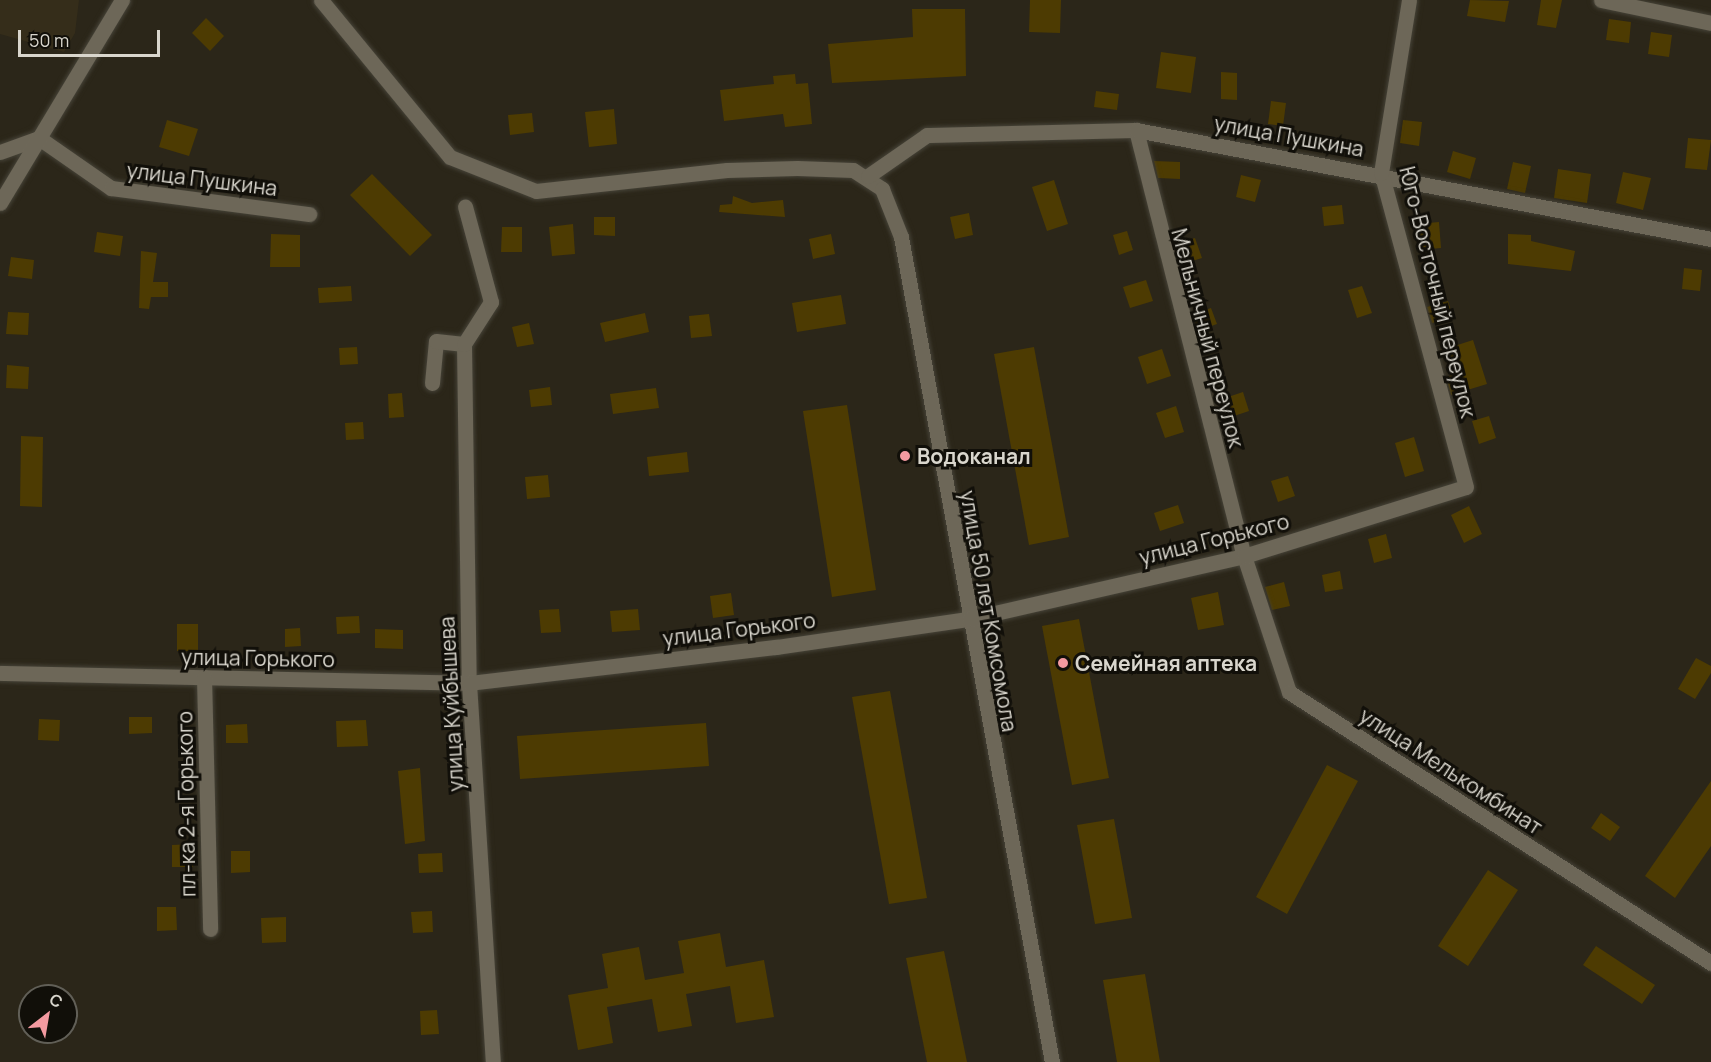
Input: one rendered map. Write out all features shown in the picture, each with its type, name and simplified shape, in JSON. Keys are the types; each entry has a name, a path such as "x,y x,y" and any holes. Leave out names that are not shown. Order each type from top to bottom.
{"street":[{"path":"0,203 122,0"},
{"path":"321,0 450,157 536,191 727,170 825,168 868,176"},
{"name":"Юго-Восточный переулок","path":"1410,0 1381,173 1466,487"},
{"path":"1601,0 1711,23"},
{"name":"улица Пушкина","path":"868,176 927,135 1136,130 1381,173 1711,239"},
{"name":"Мельничный переулок","path":"1136,130 1244,556"},
{"path":"0,152 39,138"},
{"name":"улица Пушкина","path":"39,138 111,188 309,214"},
{"name":"улица 50 лет Комсомола","path":"868,176 892,205 901,237 969,619 1052,1062"},
{"path":"432,383 436,340 464,344 491,302 465,206"},
{"name":"улица Куйбышева","path":"464,344 469,683 493,1062"},
{"name":"улица Горького","path":"0,673 469,683 969,619 1244,556 1466,487"},
{"name":"улица Мелькомбинат","path":"1244,556 1289,692 1711,963"},
{"name":"пл-ка 2-я Горького","path":"204,677 210,929"}],"shaded area":[{"path":"0,0 79,0 75,33 64,52 0,34"}],"building":[{"path":"1030,0 1061,0 1060,33 1029,32"},
{"path":"1470,0 1509,1 1505,22 1467,16"},
{"path":"1541,0 1562,0 1556,28 1537,25"},
{"path":"912,9 965,9 966,76 832,83 828,44 913,37"},
{"path":"206,18 224,36 210,51 192,33"},
{"path":"1609,19 1631,22 1629,43 1606,40"},
{"path":"1651,32 1672,35 1669,57 1648,54"},
{"path":"1161,52 1196,57 1191,93 1156,88"},
{"path":"1221,72 1237,73 1237,100 1221,99"},
{"path":"795,74 796,84 808,83 812,124 785,127 783,114 724,121 720,90 774,84 773,76"},
{"path":"1096,91 1119,94 1117,110 1094,107"},
{"path":"1271,101 1286,103 1283,126 1268,124"},
{"path":"614,109 617,144 589,147 585,112"},
{"path":"532,113 534,132 510,135 508,115"},
{"path":"167,120 198,129 189,156 159,147"},
{"path":"1403,120 1422,122 1419,146 1400,143"},
{"path":"1688,138 1711,140 1707,170 1685,168"},
{"path":"1453,151 1476,158 1470,179 1447,172"},
{"path":"1154,161 1180,162 1180,179 1158,178"},
{"path":"1513,162 1531,166 1525,193 1507,189"},
{"path":"1558,169 1591,174 1587,203 1554,198"},
{"path":"1623,172 1651,178 1643,210 1616,203"},
{"path":"372,174 432,235 410,256 350,195"},
{"path":"1241,175 1261,180 1255,202 1236,197"},
{"path":"1054,180 1068,224 1047,231 1032,187"},
{"path":"733,196 752,203 783,200 785,217 719,212 720,205 732,204"},
{"path":"1342,205 1344,224 1324,226 1322,207"},
{"path":"969,213 973,235 955,239 950,217"},
{"path":"594,217 615,217 615,236 594,235"},
{"path":"1439,222 1441,248 1419,250 1417,224"},
{"path":"573,224 575,254 552,256 549,227"},
{"path":"502,227 522,227 522,252 501,252"},
{"path":"1127,231 1133,250 1119,255 1113,235"},
{"path":"97,232 123,236 120,256 94,252"},
{"path":"271,234 300,235 300,267 270,267"},
{"path":"831,234 835,254 813,259 809,239"},
{"path":"1508,234 1531,235 1531,241 1575,251 1571,271 1508,264"},
{"path":"1195,238 1202,258 1180,265 1175,244"},
{"path":"141,251 157,253 153,282 168,282 168,297 151,297 149,309 139,308"},
{"path":"11,257 34,260 32,279 8,276"},
{"path":"1684,268 1702,270 1700,291 1682,289"},
{"path":"1146,280 1153,301 1130,308 1123,287"},
{"path":"351,286 352,301 319,303 318,288"},
{"path":"1362,286 1372,313 1357,318 1348,290"},
{"path":"841,295 846,324 797,332 792,303"},
{"path":"1448,301 1453,317 1432,323 1427,307"},
{"path":"1211,308 1217,324 1197,331 1193,314"},
{"path":"8,312 29,313 28,335 6,334"},
{"path":"645,313 649,332 605,342 600,323"},
{"path":"709,314 712,336 691,338 689,316"},
{"path":"529,323 534,344 517,347 512,327"},
{"path":"1473,340 1487,384 1451,395 1446,377 1456,374 1448,348"},
{"path":"357,347 358,364 340,365 339,348"},
{"path":"1034,347 1069,537 1029,545 994,354"},
{"path":"1162,349 1171,376 1147,384 1138,357"},
{"path":"7,365 29,367 28,389 6,388"},
{"path":"550,387 552,405 531,407 529,390"},
{"path":"656,388 659,408 613,414 610,394"},
{"path":"1243,392 1249,411 1231,417 1225,398"},
{"path":"402,393 404,417 389,418 388,394"},
{"path":"847,405 876,590 832,597 803,411"},
{"path":"1176,406 1184,432 1165,438 1156,413"},
{"path":"1489,416 1496,438 1479,444 1472,421"},
{"path":"363,422 364,439 346,440 345,423"},
{"path":"21,436 43,437 42,507 20,506"},
{"path":"1414,437 1424,471 1405,477 1395,443"},
{"path":"687,452 689,472 649,476 647,457"},
{"path":"548,475 550,497 527,499 525,477"},
{"path":"1288,476 1295,496 1278,502 1271,481"},
{"path":"1178,505 1184,523 1160,531 1154,513"},
{"path":"1469,506 1482,534 1464,543 1451,515"},
{"path":"1386,534 1392,558 1374,563 1368,539"},
{"path":"1340,571 1343,589 1325,592 1322,575"},
{"path":"1284,582 1290,606 1272,610 1265,587"},
{"path":"1218,592 1224,625 1198,630 1191,598"},
{"path":"731,593 734,615 713,618 710,596"},
{"path":"559,609 561,632 541,633 539,610"},
{"path":"638,609 640,630 612,632 610,611"},
{"path":"359,616 360,633 337,634 336,617"},
{"path":"1079,619 1109,778 1072,785 1042,626"},
{"path":"177,624 198,624 198,651 177,651"},
{"path":"300,628 301,646 285,647 285,629"},
{"path":"375,629 403,630 403,649 375,648"},
{"path":"1696,658 1711,666 1711,673 1695,699 1678,689"},
{"path":"890,691 927,898 889,904 852,697"},
{"path":"129,717 152,717 152,733 129,734"},
{"path":"39,719 60,720 59,741 38,740"},
{"path":"366,720 368,746 337,747 336,721"},
{"path":"706,723 709,766 520,779 517,736"},
{"path":"247,724 248,743 226,743 226,725"},
{"path":"1327,765 1358,781 1287,914 1256,897"},
{"path":"420,768 425,841 405,844 398,771"},
{"path":"1711,781 1711,846 1675,898 1645,876"},
{"path":"1601,813 1620,827 1610,841 1591,828"},
{"path":"1114,819 1132,918 1095,924 1077,825"},
{"path":"193,844 193,867 172,867 172,845"},
{"path":"231,851 250,851 250,872 231,873"},
{"path":"442,853 443,872 419,873 418,854"},
{"path":"1488,870 1518,890 1468,966 1438,946"},
{"path":"157,907 176,907 177,930 157,931"},
{"path":"432,911 433,932 413,933 411,912"},
{"path":"286,917 286,942 262,943 261,918"},
{"path":"720,933 726,967 764,960 774,1017 736,1023 730,986 686,994 692,1026 658,1032 652,999 607,1007 613,1043 578,1050 568,995 608,988 602,954 639,947 645,980 684,973 678,941"},
{"path":"1596,946 1655,985 1642,1004 1583,965"},
{"path":"944,951 967,1062 927,1062 906,958"},
{"path":"1145,974 1160,1062 1117,1062 1103,980"},
{"path":"437,1010 439,1034 421,1035 420,1011"}],"place":[{"name":"Водоканал","path":"905,456"},
{"name":"Семейная аптека","path":"1063,663"}]}
